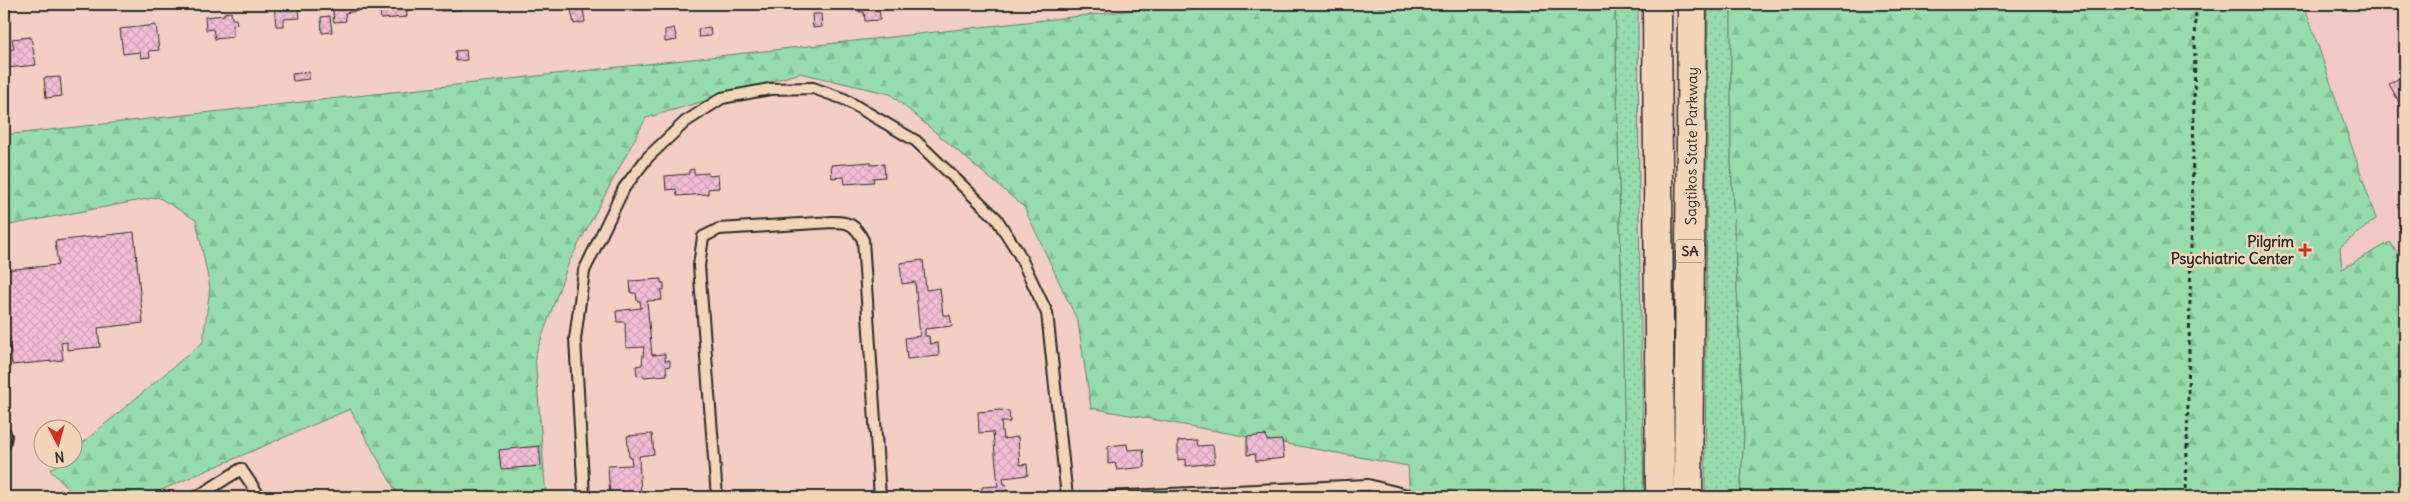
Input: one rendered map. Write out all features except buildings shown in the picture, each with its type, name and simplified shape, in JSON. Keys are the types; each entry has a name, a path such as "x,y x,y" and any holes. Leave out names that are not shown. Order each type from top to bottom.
{"highway":[{"name":"SA","path":"1657,4 1660,497"},
{"name":"Sagtikos State Parkway","path":"1688,497 1692,4"}],"lane":[{"path":"584,497 575,339 584,271 624,188 648,156 685,122 722,98 770,89 813,88 844,99 916,141 996,218 1018,252 1047,313 1068,497"},
{"path":"716,497 699,266 703,237 719,229 833,222 846,222 856,226 863,240 880,497"},
{"path":"4,432 6,436 4,446"},
{"path":"197,497 241,469 260,497"},
{"path":"1106,497 1368,485 1414,497"}],"path":[{"path":"2186,497 2196,4"}],"shaded area":[{"path":"2214,4 2405,4 2405,497"}],"green space":[{"path":"1189,4 1615,4 1626,497 1410,497 1408,466 1091,408 1078,322 1024,207 890,94 800,73 646,118 569,262 535,356 546,497 399,497 350,409 145,497 76,497 50,470 53,468 82,468 82,443 203,342 210,287 196,220 158,197 4,226 4,135"},
{"path":"1615,4 1638,4 1639,215 1644,497 1626,497"},
{"path":"1708,4 1731,4 1731,160 1744,436 1740,497 1705,497"},
{"path":"1731,4 2304,4 2376,219 2340,247 2342,269 2390,242 2405,267 2405,497 1740,497 1744,436 1731,160"}],"place":[{"name":"Pilgrim Psychiatric Center","path":"2305,250"}]}
